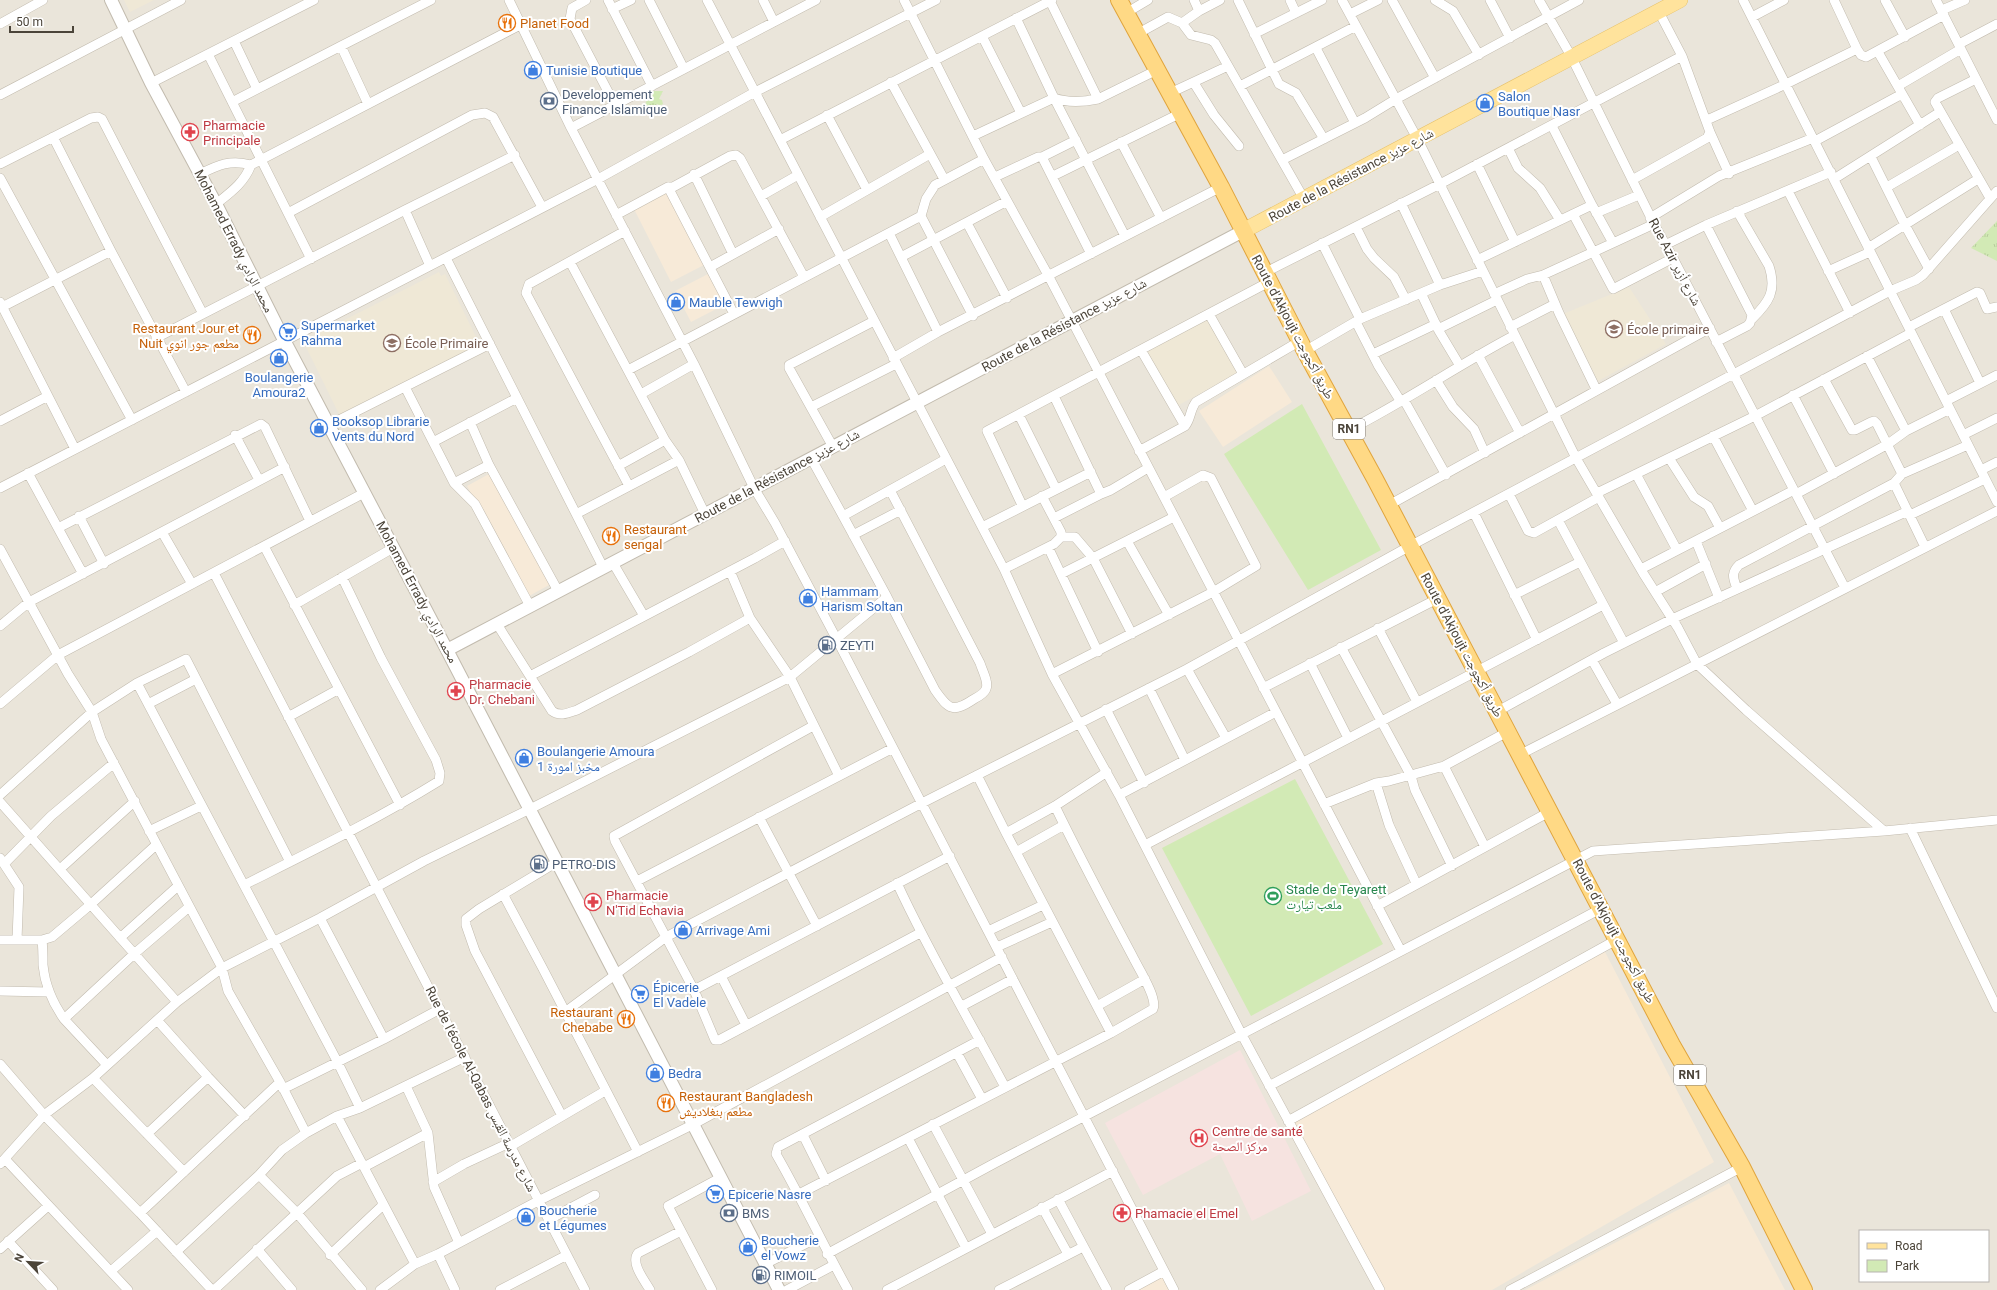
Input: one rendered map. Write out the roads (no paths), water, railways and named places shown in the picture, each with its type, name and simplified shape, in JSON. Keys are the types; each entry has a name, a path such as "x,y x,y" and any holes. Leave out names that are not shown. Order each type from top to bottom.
{"highway":[{"name":"Route d'Akjoujt طريق أكجوجت","path":"1122,6 1221,187 1266,278 1302,346 1349,430 1437,598 1498,710 1672,1045 1742,1167 1804,1290"}],"main road":[{"name":"Route de la Résistance شارع عزيز","path":"1243,231 1418,140 1571,56 1680,0"}],"street":[{"path":"0,24 43,0"},
{"name":"Mohamed Errady محمد الرادي","path":"111,0 284,340 558,862 692,1125 779,1290"},
{"path":"0,95 181,0"},
{"path":"152,83 314,0"},
{"path":"232,102 431,0"},
{"path":"509,0 522,24 571,128 694,364 754,488 785,541 836,638 1174,1290"},
{"path":"586,0 572,8 570,18 615,105"},
{"path":"608,0 652,86"},
{"path":"612,9 631,0"},
{"path":"649,0 684,69"},
{"path":"707,0 982,526 1004,569 1052,674 1119,794 1242,1035 1380,1290"},
{"path":"763,0 774,22"},
{"path":"904,0 984,159 1048,275 1401,951"},
{"path":"0,488 598,179 755,92 936,0"},
{"path":"1122,6 1148,0"},
{"path":"1194,0 1199,11"},
{"path":"1182,23 1199,11 1220,0"},
{"path":"1238,0 1271,71 1279,84 1296,93 1324,139"},
{"path":"1290,0 1296,13"},
{"path":"1254,34 1322,0"},
{"path":"1342,0 1418,140 1576,458 1672,619 1697,664 1746,710 1884,831"},
{"path":"1350,14 1378,0"},
{"path":"1392,0 1435,78"},
{"path":"1435,0 1453,11 1479,55"},
{"path":"1490,0 1510,38"},
{"name":"Rue Azir شارع أزير","path":"1539,0 1571,56 1652,221 1710,328 1844,588"},
{"path":"1282,160 1355,123 1396,99 1579,0"},
{"path":"1743,0 1997,502"},
{"path":"1752,17 1784,0"},
{"path":"1834,0 1857,49 1861,56 1866,58 1905,37 1965,0"},
{"path":"1885,0 1905,37"},
{"path":"1936,0 1997,120"},
{"path":"571,128 774,22 809,1"},
{"path":"780,140 1051,1 1098,99"},
{"path":"1659,12 1682,56 1707,120 1710,132 1729,174"},
{"path":"1137,34 1168,17 1182,23 1191,36 1212,40 1304,199"},
{"path":"1016,18 1054,98 1125,236"},
{"path":"216,204 238,187 252,165 522,24"},
{"path":"1373,354 1437,326 1496,297 1527,279 1543,274 1612,243 1652,221 1719,176 1729,174 1814,140 1900,90 1960,46 1997,24"},
{"path":"1240,86 1356,26"},
{"path":"982,36 1021,113"},
{"path":"234,41 257,89"},
{"path":"341,46 368,104"},
{"path":"1316,48 1355,123"},
{"path":"1707,120 1786,84 1857,49"},
{"path":"1878,52 1920,125"},
{"path":"208,54 311,259"},
{"path":"1022,505 987,431 1209,314 1322,243 1552,126 1682,56"},
{"path":"1170,93 1228,66"},
{"path":"973,136 1054,98 1064,101 1087,101 1098,99 1157,70"},
{"path":"1976,79 1938,98 1935,102 1990,198"},
{"path":"891,82 944,179"},
{"path":"1194,83 1214,115 1239,146"},
{"path":"1665,244 1706,225 1788,191 1832,176 1871,157 1940,112"},
{"path":"288,213 478,113 485,113 493,117 542,207"},
{"path":"1053,176 1181,113"},
{"path":"827,115 866,190"},
{"path":"0,164 95,117 102,119 203,314"},
{"path":"1552,126 1612,243"},
{"path":"1632,180 1707,138 1710,132"},
{"path":"53,137 110,251 186,392"},
{"path":"995,177 1038,157 1042,157 1076,140"},
{"path":"1121,142 1161,218"},
{"path":"1887,187 1959,145"},
{"path":"1508,148 1518,168 1540,188 1560,220"},
{"path":"820,217 930,154"},
{"path":"156,338 515,155"},
{"path":"616,215 668,187 673,187 694,174 730,156 736,155 740,158 804,278"},
{"path":"1042,157 1053,176 1091,254"},
{"path":"1871,157 1929,269"},
{"path":"628,370 921,216 928,194 935,185 984,159"},
{"path":"200,174 222,164 232,162 240,161 252,165"},
{"path":"1477,164 1515,242"},
{"path":"694,174 734,254"},
{"path":"761,196 798,175"},
{"path":"0,178 132,420"},
{"path":"1828,271 1869,250 1905,225 1978,179"},
{"path":"668,187 734,314"},
{"path":"811,407 895,361 938,332 973,316 1048,275 1221,187"},
{"path":"1788,191 1850,313"},
{"path":"565,1012 666,937 922,803 1187,669 1410,546 1890,291 1916,280 1929,269 1997,191"},
{"path":"1596,213 1639,195"},
{"path":"901,257 1008,201"},
{"path":"1401,203 1440,285"},
{"path":"1477,260 1592,204"},
{"path":"405,210 430,266"},
{"path":"1716,342 1747,326 1766,304 1771,294 1772,276 1770,266 1737,212"},
{"path":"1573,214 1613,289 1673,258"},
{"path":"921,216 973,316"},
{"path":"967,223 1007,298"},
{"path":"1706,225 1752,315 1752,319"},
{"path":"1356,227 1374,258 1394,277 1406,300"},
{"path":"710,267 779,229"},
{"path":"625,231 530,284 526,293 629,486"},
{"name":"Route de la Résistance شارع عزيز","path":"447,650 1243,231"},
{"path":"889,234 938,332"},
{"path":"1322,243 1373,354 1403,401 1446,475"},
{"path":"75,449 1,304 55,281 110,251"},
{"path":"446,258 576,514 608,565 644,616"},
{"path":"570,262 665,440 679,460 705,514"},
{"path":"1140,450 1185,426 1196,402 1243,374 1358,320 1440,285 1483,271"},
{"path":"1543,274 1555,304 1596,389"},
{"path":"1509,494 1530,532 1538,532 1598,495 1636,474 1755,416 1867,356 1944,309 1977,292 1980,293 1987,309 1997,307"},
{"path":"1421,293 1437,326 1460,366"},
{"path":"1349,430 1403,401 1478,355 1512,331 1555,304"},
{"path":"1944,309 1980,384"},
{"path":"1209,314 1243,374"},
{"path":"832,447 789,368 790,364 874,321"},
{"path":"1389,505 1446,475 1596,389 1710,328"},
{"path":"329,425 490,344"},
{"path":"1141,350 1185,426"},
{"path":"1478,355 1520,433"},
{"path":"1867,356 1906,431"},
{"path":"641,394 694,364"},
{"path":"1641,569 1753,511 1834,474 1888,444 1980,384 1997,375"},
{"path":"1824,379 1850,428 1855,430 1874,421 1888,444 1902,474"},
{"path":"1436,380 1453,407 1474,429 1485,453"},
{"path":"405,387 454,484 475,504 530,606"},
{"path":"1793,395 1834,474"},
{"path":"1,418 48,396"},
{"path":"1054,396 1101,494"},
{"path":"433,442 517,398"},
{"path":"1019,415 1056,489"},
{"path":"1963,435 1997,418"},
{"path":"470,422 489,465 558,591"},
{"path":"58,528 235,435 261,424 285,467 310,521"},
{"path":"235,435 259,480"},
{"path":"1713,436 1753,511"},
{"path":"618,466 665,440"},
{"path":"1737,589 1732,577 1734,571 1739,565 1894,483 1902,474 1968,445"},
{"path":"811,458 887,597 935,690 944,703 956,708 962,707 982,695 986,689 986,681 980,663 890,490"},
{"path":"843,516 946,458"},
{"path":"1669,458 1694,497 1708,506 1720,528"},
{"path":"576,514 679,460"},
{"path":"1498,710 1672,619 1824,549 1909,513 1983,474 1997,462"},
{"path":"454,484 489,465"},
{"path":"0,626 29,602 104,564 285,467"},
{"path":"1054,518 1111,490 1148,468"},
{"path":"982,526 1091,472"},
{"path":"28,473 83,574"},
{"path":"1636,474 1678,550"},
{"path":"1052,674 1098,652 1254,569 1256,563 1210,478 1203,475 1164,497"},
{"path":"1894,483 1925,547"},
{"path":"0,704 58,655 364,493"},
{"path":"1042,496 1061,532 1061,537"},
{"path":"853,535 901,510"},
{"path":"1521,754 1997,511"},
{"path":"1474,513 1537,640"},
{"path":"79,516 104,564"},
{"path":"1061,574 1174,517"},
{"path":"1558,520 1624,643"},
{"path":"162,532 192,584"},
{"path":"1004,569 1048,547 1061,537 1075,537 1092,558 1132,634"},
{"path":"1696,540 1719,598"},
{"path":"530,676 785,541"},
{"path":"1127,541 1169,615"},
{"path":"264,546 400,805"},
{"path":"1048,547 1098,652"},
{"path":"294,605 393,548"},
{"path":"0,549 58,655 92,712 101,739 222,968 228,991 282,1086 306,1133"},
{"path":"1514,595 1580,562"},
{"path":"1655,592 1706,564"},
{"path":"730,571 750,618 790,677 838,776"},
{"name":"Rue de l'école Al-Qabas شارع مدرسة القبس","path":"214,573 585,1290"},
{"path":"244,885 348,834 439,781 440,773 342,577"},
{"path":"128,1290 48,1206 2,1161 44,1115 93,1078 176,1002 222,968 320,918 424,861 790,677 887,597"},
{"path":"1263,688 1437,598"},
{"path":"1145,845 1603,605"},
{"path":"497,624 552,711 562,715 577,710 689,652 750,618"},
{"path":"1378,628 1417,702"},
{"path":"1341,647 1382,720 1411,776 1415,790 1452,866"},
{"path":"0,796 92,712 137,683 186,659 290,862"},
{"path":"1592,660 1617,704"},
{"path":"1310,663 1348,738"},
{"path":"1187,669 1226,738"},
{"path":"148,704 196,680"},
{"path":"137,683 337,1061 360,1108"},
{"path":"1149,688 1185,760"},
{"path":"288,717 339,689"},
{"path":"1106,709 1144,783"},
{"path":"1119,794 1144,783 1276,712"},
{"path":"814,726 614,836 615,841 694,990 715,1040 719,1040 920,933"},
{"path":"1324,804 1376,783 1411,776 1444,766 1509,731"},
{"path":"636,881 893,748"},
{"path":"17,940 19,887 2,860 114,763"},
{"path":"1444,766 1485,847"},
{"path":"1006,833 1055,806 1107,772"},
{"path":"977,775 1043,905 1111,1033"},
{"path":"1376,783 1389,825 1416,883"},
{"path":"60,869 134,801"},
{"path":"0,802 176,1002"},
{"path":"149,831 201,806"},
{"path":"799,1194 1111,1033 1153,1009 1154,1003 1145,979 1089,875 1055,806"},
{"path":"1378,906 1416,883 1452,866 1551,811"},
{"path":"759,817 817,926"},
{"path":"827,1254 964,1181 1002,1159 1085,1118 1594,851 1884,831 1997,820"},
{"path":"1016,852 1064,825"},
{"path":"1910,828 1997,1008"},
{"path":"0,940 42,940 52,936 90,905 156,845"},
{"path":"694,990 950,856"},
{"path":"558,862 502,894 472,914 466,919 466,925 478,958 562,1116"},
{"path":"897,883 920,933 962,1006 1005,1087"},
{"path":"120,938 178,886"},
{"path":"502,894 638,1152"},
{"path":"988,931 1043,905"},
{"path":"64,1019 134,954 189,907"},
{"path":"1269,1086 1602,908"},
{"path":"320,918 384,1039"},
{"path":"997,947 1052,922"},
{"path":"1288,1120 1618,939"},
{"path":"42,940 43,964 48,992 55,1006 64,1019 107,1065"},
{"path":"385,1288 415,1264 438,1254 538,1201 692,1125 1002,957"},
{"path":"720,976 746,1025"},
{"path":"962,1006 1013,979"},
{"path":"1097,1006 1145,979"},
{"path":"0,991 48,992"},
{"path":"140,1213 245,1116 282,1086 384,1039 440,1009"},
{"path":"157,1020 245,1116"},
{"path":"848,1290 827,1254 799,1194 775,1150 778,1147 980,1040"},
{"path":"957,1053 982,1099"},
{"path":"176,1252 259,1175 282,1150 306,1133 337,1116 360,1108 465,1057"},
{"path":"0,1064 3,1075 140,1213 213,1290 337,1176 428,1133"},
{"path":"147,1134 208,1077"},
{"path":"93,1078 184,1172"},
{"path":"406,1086 428,1133 434,1188 459,1243"},
{"path":"433,1182 464,1164 510,1144 606,1091"},
{"path":"337,1116 415,1264"},
{"path":"934,1124 992,1234"},
{"path":"802,1135 826,1181"},
{"path":"908,1138 966,1248"},
{"path":"1510,1290 1742,1167"},
{"path":"887,1290 1112,1171"},
{"path":"259,1175 297,1213 330,1255 362,1290"},
{"path":"712,1290 668,1206 720,1178"},
{"path":"548,1220 595,1195"},
{"path":"1058,1199 1107,1290"},
{"path":"330,1255 383,1205"},
{"path":"0,1249 48,1206"},
{"path":"1042,1207 1068,1254"},
{"path":"111,1271 157,1231"},
{"path":"650,1290 635,1260 636,1256 638,1253 681,1231"},
{"path":"765,1264 819,1237"},
{"path":"8,1241 53,1290"},
{"path":"999,1290 1083,1246"},
{"path":"257,1249 292,1290"},
{"path":"438,1254 456,1290"},
{"path":"500,1290 514,1287 567,1255"},
{"path":"787,1290 834,1265"},
{"path":"1129,1290 1164,1271"}],"place":[{"name":"Planet Food","path":"507,23"},
{"name":"Tunisie Boutique","path":"533,70"},
{"name":"Developpement Finance Islamique","path":"549,101"},
{"name":"Salon Boutique Nasr","path":"1485,103"},
{"name":"Pharmacie Principale","path":"190,132"},
{"name":"Mauble Tewvigh","path":"676,302"},
{"name":"École primaire","path":"1614,329"},
{"name":"Supermarket Rahma","path":"288,332"},
{"name":"Restaurant Jour et Nuit مطعم جور انوي","path":"252,335"},
{"name":"École Primaire","path":"392,343"},
{"name":"Boulangerie Amoura2","path":"279,358"},
{"name":"Booksop Librarie Vents du Nord","path":"319,428"},
{"name":"Restaurant sengal","path":"611,536"},
{"name":"Hammam Harism Soltan","path":"808,598"},
{"name":"ZEYTI","path":"827,645"},
{"name":"Pharmacie Dr. Chebani","path":"456,691"},
{"name":"Boulangerie Amoura 1 مخبز امورة","path":"524,758"},
{"name":"PETRO-DIS","path":"539,864"},
{"name":"Stade de Teyarett ملعب تيارت","path":"1273,896"},
{"name":"Pharmacie N'Tid Echavia","path":"593,902"},
{"name":"Arrivage Ami","path":"683,930"},
{"name":"Épicerie El Vadele","path":"640,994"},
{"name":"Restaurant Chebabe","path":"626,1019"},
{"name":"Bedra","path":"655,1073"},
{"name":"Restaurant Bangladesh مطعم بنغلاديش","path":"666,1103"},
{"name":"Centre de santé مركز الصحة","path":"1199,1138"},
{"name":"Epicerie Nasre","path":"715,1194"},
{"name":"BMS","path":"729,1213"},
{"name":"Phamacie el Emel","path":"1122,1213"},
{"name":"Boucherie et Légumes","path":"526,1217"},
{"name":"Boucherie el Vowz","path":"748,1247"},
{"name":"RIMOIL","path":"761,1275"}]}
